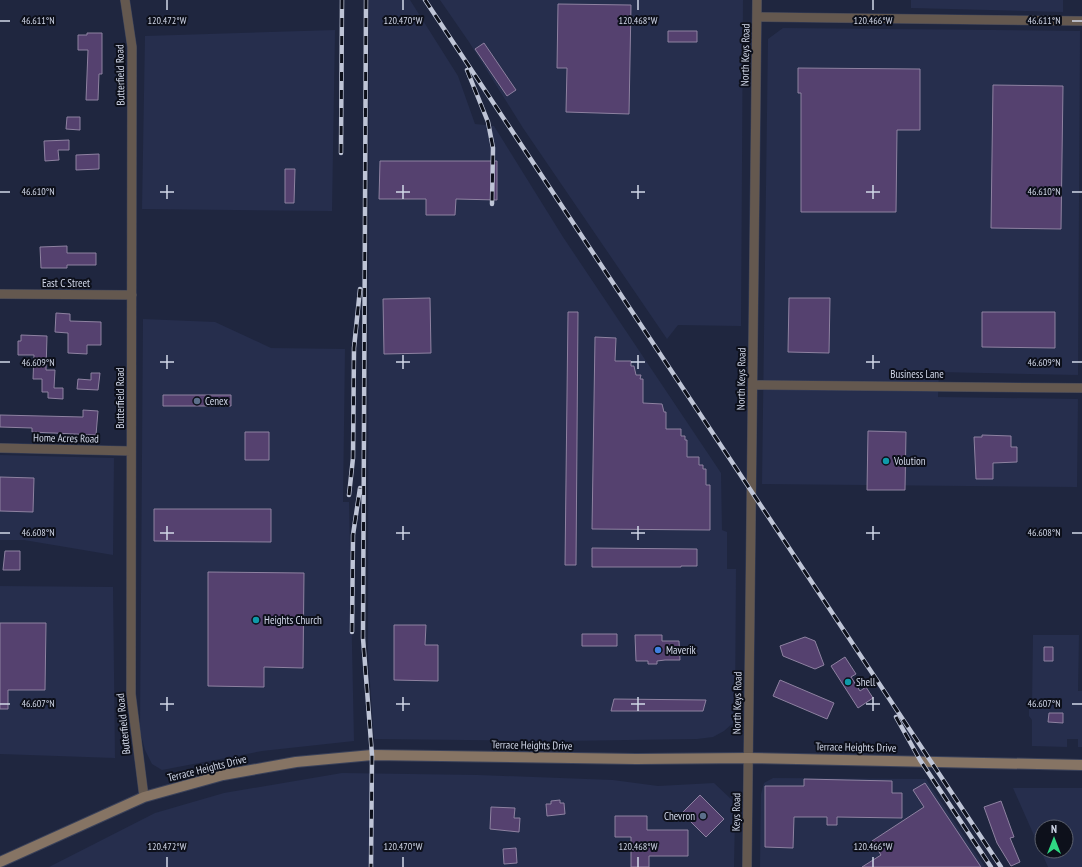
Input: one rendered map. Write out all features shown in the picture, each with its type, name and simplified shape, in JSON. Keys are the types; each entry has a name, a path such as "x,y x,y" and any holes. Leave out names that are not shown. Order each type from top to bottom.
{"main road":[{"name":"Terrace Heights Drive","path":"0,862 144,797 230,774 296,762 372,755 748,758 1082,765"}],"street":[{"name":"Butterfield Road","path":"125,0 132,47 131,694 144,797"},
{"name":"North Keys Road","path":"748,758 757,0"},
{"path":"757,17 1082,21"},
{"name":"East C Street","path":"0,294 132,295"},
{"name":"Business Lane","path":"753,385 1081,388"},
{"name":"Home Acres Road","path":"0,448 131,451"},
{"name":"Keys Road","path":"747,867 748,758"}],"shaded area":[{"path":"369,0 410,0 458,76 475,124 494,126 563,237 721,473 722,530 727,532 727,569 736,569 735,716 733,723 724,731 713,737 697,739 561,741 374,739 368,654"},
{"path":"440,0 743,0 741,326 678,325 667,339 523,128 469,42"},
{"path":"911,0 1063,0 1063,12 911,8"},
{"path":"783,28 1080,31 1078,375 939,372 938,397 1078,399 1077,487 762,484 768,39"},
{"path":"335,30 332,211 142,209 145,36"},
{"path":"143,319 215,322 271,348 345,349 343,502 349,502 354,741 262,751 162,770 152,764 145,750 140,731"},
{"path":"0,455 114,458 113,555 24,540 0,540"},
{"path":"0,586 113,587 115,758 0,754"},
{"path":"1033,635 1079,635 1078,691 1082,691 1082,747 1078,747 1078,739 1067,739 1067,747 1032,746 1032,720 1029,716 1029,709 1032,705"},
{"path":"342,773 478,775 613,780 658,786 714,783 732,800 735,816 734,867 49,867 155,813 224,793"},
{"path":"773,778 926,779 985,867 760,867 761,794 764,783"},
{"path":"1013,788 1082,788 1082,867 1048,867 1044,859 1074,859 1074,819 1034,819 1034,835"}],"building":[{"path":"558,4 631,5 629,114 566,112 567,68 557,68"},
{"path":"668,31 697,31 697,42 668,42"},
{"path":"87,33 102,33 102,74 99,74 98,100 86,100 88,50 78,50 78,35 87,35"},
{"path":"484,43 516,90 507,96 475,49"},
{"path":"798,68 920,69 920,130 897,130 896,212 801,212 801,93 798,93"},
{"path":"993,85 1063,86 1061,229 991,228"},
{"path":"67,117 80,117 80,130 66,129"},
{"path":"69,140 69,150 58,150 59,160 45,161 44,141"},
{"path":"99,154 99,169 76,170 76,155"},
{"path":"380,161 497,161 497,200 456,199 455,215 426,215 426,199 379,199"},
{"path":"285,169 295,169 294,203 285,203"},
{"path":"67,246 67,253 96,253 96,265 67,265 67,268 41,268 40,247"},
{"path":"430,298 431,353 384,354 383,299"},
{"path":"789,298 830,298 829,353 788,352"},
{"path":"568,312 578,312 576,565 565,565"},
{"path":"982,312 1055,312 1055,348 982,347"},
{"path":"56,313 70,314 70,321 101,322 101,345 87,345 87,354 68,353 68,333 55,332"},
{"path":"21,335 47,336 46,370 55,370 54,388 63,388 63,399 48,398 48,392 42,392 42,379 33,379 34,355 18,355 18,341 21,341"},
{"path":"595,337 616,338 615,361 631,361 631,366 634,366 636,375 641,375 640,379 643,379 643,403 662,404 664,412 666,412 666,429 681,429 681,436 685,436 685,440 687,440 687,457 699,457 699,465 703,465 703,469 706,469 706,485 710,485 710,530 592,529"},
{"path":"91,373 100,373 98,390 77,389 78,379 91,380"},
{"name":"Cenex","path":"163,395 231,395 231,406 163,406"},
{"path":"83,410 98,411 96,435 32,432 32,428 0,427 0,415 83,417"},
{"name":"Volution","path":"868,431 906,432 905,490 867,490"},
{"path":"245,432 269,432 269,460 245,460"},
{"path":"982,435 1011,436 1011,447 1017,447 1017,462 993,463 993,479 976,479 974,437 982,437"},
{"path":"0,477 34,478 33,512 0,511"},
{"path":"154,509 271,509 271,542 154,541"},
{"path":"592,548 697,549 697,566 592,567"},
{"path":"5,551 20,551 20,570 3,570"},
{"name":"Heights Church","path":"208,572 304,573 303,668 264,667 264,687 208,686"},
{"path":"0,623 46,623 45,690 8,690 8,709 0,709"},
{"path":"394,625 426,625 425,645 438,645 438,681 394,680"},
{"path":"582,634 617,634 617,646 582,646"},
{"name":"Maverik","path":"635,635 662,635 662,641 679,641 680,660 657,661 657,664 648,664 648,661 636,661"},
{"path":"805,637 815,641 824,665 815,669 783,656 780,646"},
{"path":"1044,647 1053,647 1053,661 1044,661"},
{"name":"Shell","path":"845,657 856,674 851,677 860,691 866,687 873,698 858,708 831,666"},
{"name":"Shell","path":"780,680 834,703 827,719 773,696"},
{"path":"614,699 706,700 703,711 611,711"},
{"path":"1049,713 1063,713 1063,723 1048,722"},
{"path":"804,779 892,781 892,793 902,793 902,818 837,817 837,825 827,825 827,817 794,817 793,848 765,847 765,786 804,786"},
{"path":"925,783 981,867 862,867 881,855 872,841 924,807 913,790"},
{"name":"Chevron","path":"700,795 724,819 706,837 682,813"},
{"path":"560,800 560,803 564,803 565,814 547,816 546,804 551,804 551,801"},
{"path":"1001,801 1014,837 1010,838 1020,862 1011,866 997,843 984,807"},
{"path":"491,807 515,808 514,818 520,818 519,832 490,829"},
{"path":"615,816 647,816 647,830 688,830 688,856 649,856 649,867 631,867 631,837 615,837"},
{"path":"516,848 517,863 504,864 503,849"}],"railway":[{"path":"341,153 342,0"},
{"path":"366,0 363,638 372,755 371,867"},
{"path":"425,0 1001,867"},
{"path":"467,70 488,122 493,148 492,204"},
{"path":"349,495 353,458 354,348 360,289"},
{"path":"352,632 353,535 360,488"},
{"path":"896,717 920,760 991,867"}],"place":[{"name":"Cenex","path":"197,401"},
{"name":"Volution","path":"886,461"},
{"name":"Heights Church","path":"256,620"},
{"name":"Maverik","path":"658,650"},
{"name":"Shell","path":"848,682"},
{"name":"Chevron","path":"703,816"}]}
